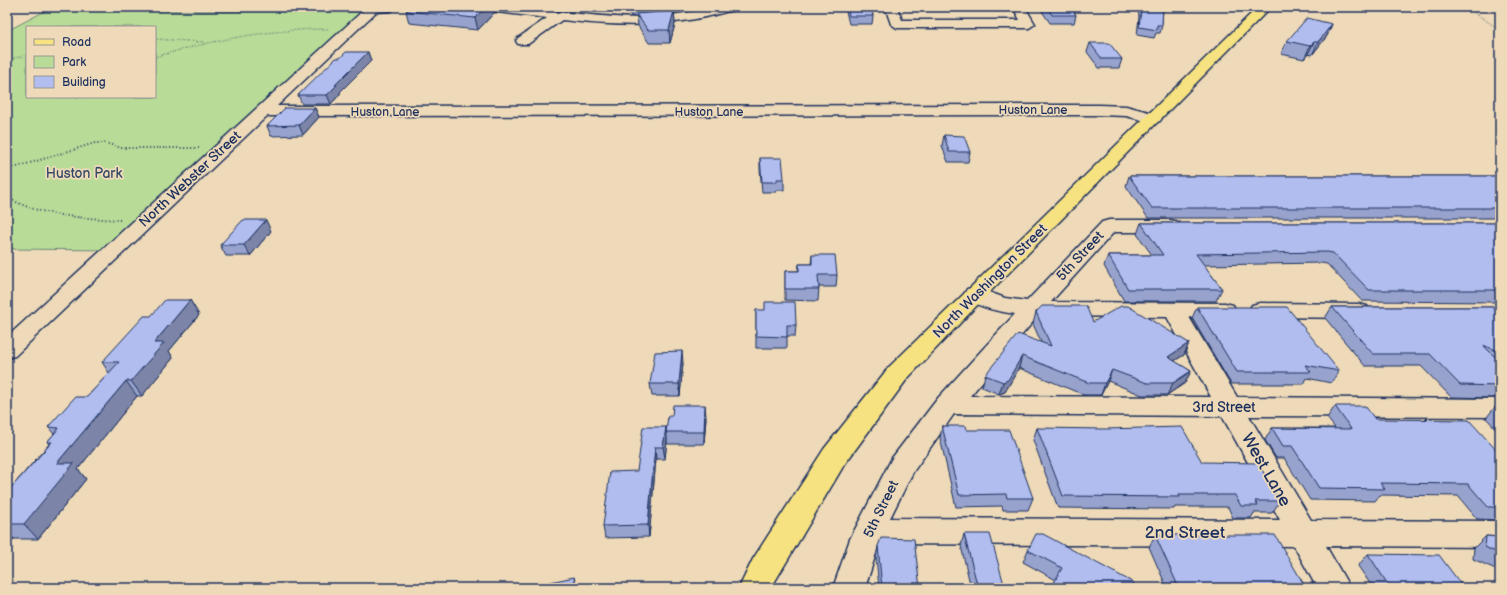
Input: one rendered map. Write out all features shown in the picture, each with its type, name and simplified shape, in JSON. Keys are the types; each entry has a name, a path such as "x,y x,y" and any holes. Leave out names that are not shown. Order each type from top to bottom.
{"main road":[{"name":"North Washington Street","path":"755,588 764,570 834,457 898,373 975,294 1266,7"}],"street":[{"path":"373,7 391,7"},
{"name":"North Webster Street","path":"7,350 373,7"},
{"path":"488,7 522,9 601,20 644,21 697,16 729,7"},
{"path":"891,7 897,24 1029,24 1019,7"},
{"path":"524,41 560,15"},
{"name":"Huston Lane","path":"262,112 1099,110 1126,111 1154,118"},
{"name":"5th Street","path":"849,588 869,531 902,466 947,405 1032,309 1109,226 1189,226"},
{"path":"975,294 1001,306 1032,309 1383,311"},
{"name":"West Lane","path":"1174,310 1334,588"},
{"name":"3rd Street","path":"947,405 1230,408 1500,408"},
{"name":"2nd Street","path":"869,531 1500,534"}],"path":[{"path":"1466,7 1500,30"},
{"path":"156,58 205,42 275,30 311,28 350,30"},
{"path":"156,38 205,42"},
{"path":"7,59 26,56"},
{"path":"7,170 95,143 106,143 121,148 223,148"},
{"path":"7,197 12,201 32,208 70,215 146,220"}],"green space":[{"name":"Huston Park","path":"47,10 369,12 114,250 7,249 7,31"}],"building":[{"path":"413,7 486,7 475,18 406,11"},
{"path":"848,7 871,7 873,16 849,16"},
{"path":"1047,7 1070,7 1076,15 1052,15"},
{"path":"1141,7 1163,7 1162,25 1157,25 1157,30 1139,27"},
{"path":"674,11 669,30 648,30 636,14"},
{"path":"1307,18 1332,24 1318,42 1314,42 1310,46 1287,41"},
{"path":"1090,43 1109,43 1122,59 1102,59"},
{"path":"346,52 368,52 327,95 298,95 336,58 340,58"},
{"path":"285,108 315,108 299,125 267,126"},
{"path":"944,135 964,136 970,152 949,152"},
{"path":"760,158 782,158 784,179 777,179 777,182 762,182"},
{"path":"1129,176 1500,176 1500,208 1152,208"},
{"path":"243,220 266,220 244,245 220,245"},
{"path":"1141,223 1500,223 1500,290 1369,290 1333,253 1327,252 1196,254 1222,289 1128,289 1108,255 1163,255"},
{"path":"812,255 835,255 837,275 818,275 819,289 785,289 785,271 799,271 799,264 812,264"},
{"path":"165,300 190,300 154,343 164,343 131,381 126,381 57,463 74,463 24,524 7,524 7,490 9,490 52,442 47,442 59,428 48,427 75,397 87,397 119,362 102,362 144,316 151,316"},
{"path":"765,302 795,302 796,325 787,325 787,337 756,336 756,310 765,310"},
{"path":"1042,306 1086,306 1093,322 1121,306 1128,306 1189,343 1168,357 1191,371 1173,383 1147,383 1112,370 1105,383 1089,383 1022,356 1008,380 1003,382 985,375 1018,334 1051,346 1036,312"},
{"path":"1197,307 1287,307 1339,371 1305,365 1311,372 1237,372"},
{"path":"1332,307 1500,307 1500,352 1483,345 1500,362 1500,386 1460,385 1430,354 1373,354"},
{"path":"682,351 679,384 650,384 655,352"},
{"path":"673,405 705,405 704,432 666,432 668,416 672,416"},
{"path":"1335,406 1365,406 1375,419 1469,420 1500,453 1500,507 1488,507 1468,484 1380,483 1385,489 1319,488 1292,446 1283,446 1272,428 1351,429"},
{"path":"942,426 966,426 967,430 1009,430 1033,498 1007,498 1006,494 959,495"},
{"path":"643,427 666,427 663,447 655,447 648,525 603,526 610,472 637,471"},
{"path":"1182,427 1202,462 1258,463 1280,501 1255,501 1258,506 1241,506 1235,495 1179,495 1180,497 1063,496 1037,428 1105,429"},
{"path":"964,534 990,534 1005,588 978,588"},
{"path":"1036,534 1043,534 1134,583 1132,588 1051,588 1062,568 1028,550"},
{"path":"1155,535 1275,535 1306,588 1179,588"},
{"path":"1486,536 1500,537 1500,554 1485,547"},
{"path":"881,538 914,539 920,588 882,588 878,546"},
{"path":"1368,554 1439,555 1463,587 1389,586"},
{"path":"574,577 575,588 522,588"}]}
